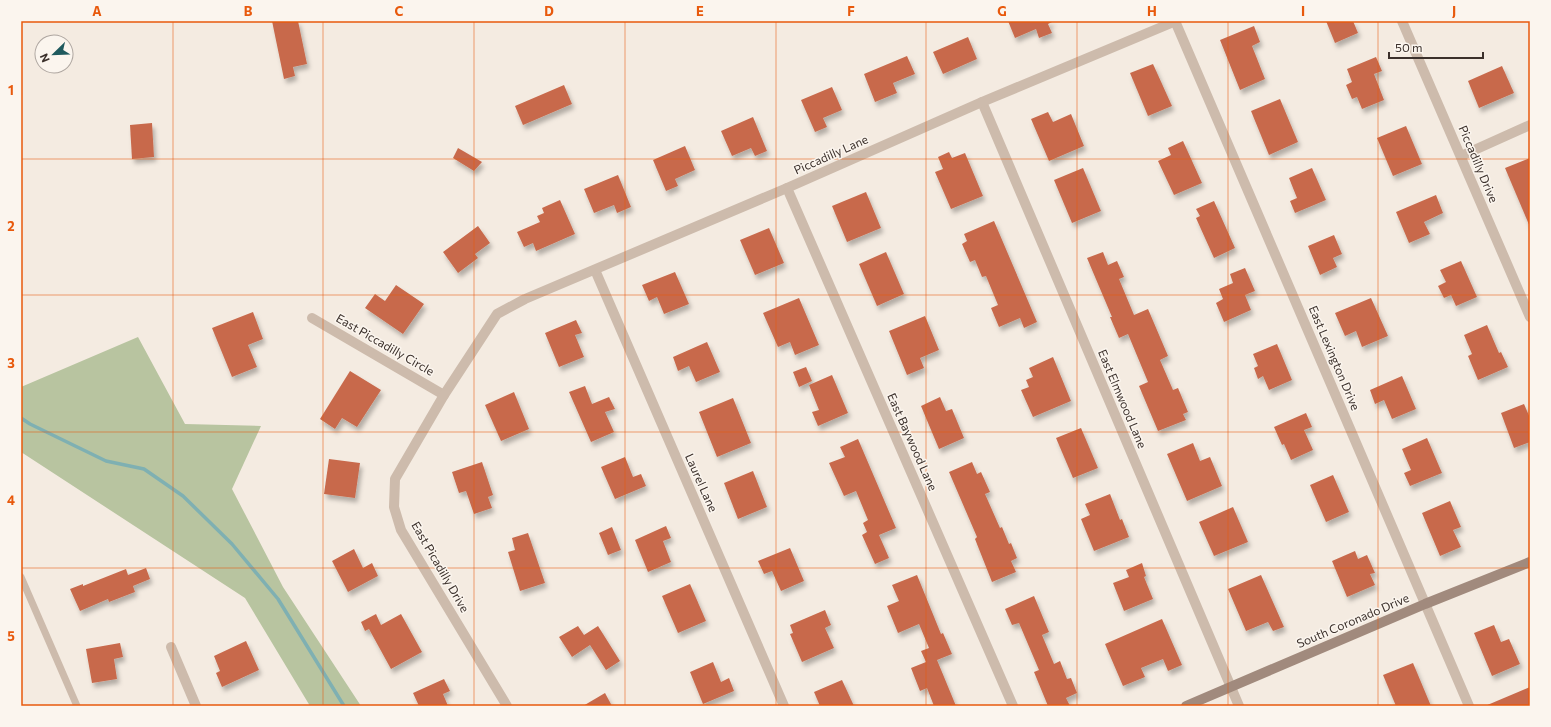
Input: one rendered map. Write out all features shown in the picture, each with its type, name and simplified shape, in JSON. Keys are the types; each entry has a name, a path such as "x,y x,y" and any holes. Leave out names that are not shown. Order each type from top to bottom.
{"street":[{"name":"Piccadilly Lane","path":"497,314 525,299 787,188 982,102 1175,21"},
{"name":"East Lexington Drive","path":"1175,21 1469,706"},
{"name":"Piccadilly Drive","path":"1402,21 1530,317"},
{"name":"East Elmwood Lane","path":"982,102 1239,706"},
{"path":"1461,156 1530,125"},
{"name":"East Baywood Lane","path":"787,188 1013,706"},
{"name":"Laurel Lane","path":"595,270 784,706"},
{"name":"East Picadilly Drive","path":"497,314 444,395 395,479 394,507 401,530 507,706"},
{"name":"East Piccadilly Circle","path":"312,318 444,395"},
{"name":"South Coronado Drive","path":"1186,706 1426,604 1530,562"},
{"path":"171,647 196,706"}],"lane":[{"path":"21,576 77,706"}],"green space":[{"path":"138,337 185,424 261,426 232,489 283,587 361,706 310,706 245,598 21,452 21,387"}],"building":[{"path":"272,21 298,21 307,64 293,67 295,76 284,79"},
{"path":"1008,21 1054,21 1048,24 1052,33 1039,38 1036,29 1015,38"},
{"path":"1326,21 1353,21 1358,33 1335,43"},
{"path":"1254,26 1260,42 1252,46 1265,79 1240,90 1220,40"},
{"path":"968,37 977,59 943,74 933,52"},
{"path":"907,56 915,74 893,83 897,93 875,102 864,74"},
{"path":"1376,57 1382,71 1374,74 1384,100 1362,109 1357,97 1352,99 1346,85 1352,82 1347,69"},
{"path":"1153,64 1172,106 1148,116 1130,73"},
{"path":"1502,66 1514,93 1479,108 1468,81"},
{"path":"564,85 572,104 523,125 515,106"},
{"path":"832,87 842,110 823,118 827,127 815,132 801,100"},
{"path":"1280,99 1298,142 1269,155 1251,111"},
{"path":"1048,112 1053,122 1071,114 1084,146 1049,161 1031,119"},
{"path":"753,117 767,151 755,156 751,148 732,156 721,131"},
{"path":"152,123 154,157 132,159 130,125"},
{"path":"1406,126 1422,164 1393,176 1377,138"},
{"path":"1183,141 1202,183 1174,195 1158,161 1171,155 1168,148"},
{"path":"685,146 695,170 675,179 678,186 666,191 653,160"},
{"path":"458,148 482,162 474,171 453,158"},
{"path":"949,152 952,158 965,153 983,196 951,209 935,172 943,169 938,157"},
{"path":"1530,158 1530,227 1505,168"},
{"path":"1083,168 1101,211 1072,223 1054,180"},
{"path":"1312,168 1326,200 1295,213 1290,201 1297,198 1289,178"},
{"path":"618,175 631,207 617,213 614,205 594,213 584,189"},
{"path":"866,192 881,228 847,242 832,206"},
{"path":"1436,195 1443,213 1424,222 1430,234 1409,243 1396,212"},
{"path":"560,200 575,234 536,251 533,243 524,247 517,232 540,222 537,216 544,213 542,208"},
{"path":"1214,201 1235,248 1214,258 1196,218 1200,216 1196,209"},
{"path":"994,221 1037,322 1024,328 1020,318 999,327 991,308 998,305 986,276 982,277 975,260 970,262 962,244 967,241 964,234"},
{"path":"478,226 490,243 475,254 478,258 458,273 443,252"},
{"path":"769,228 784,263 755,275 740,240"},
{"path":"1334,235 1342,254 1333,258 1337,267 1320,275 1308,246"},
{"path":"886,252 904,294 877,306 859,264"},
{"path":"1103,252 1108,265 1117,261 1124,277 1119,279 1134,315 1148,309 1168,356 1160,360 1173,390 1178,388 1188,412 1183,414 1186,420 1158,431 1139,386 1148,382 1128,334 1119,338 1110,317 1112,317 1087,258"},
{"path":"1461,261 1477,297 1456,306 1451,295 1444,298 1438,286 1446,282 1440,270"},
{"path":"1245,268 1255,291 1245,295 1251,310 1224,322 1216,303 1223,299 1219,289 1233,283 1230,274"},
{"path":"675,272 689,304 664,314 657,297 649,301 642,285"},
{"path":"396,285 424,304 403,334 365,308 375,294 385,301"},
{"path":"799,298 819,345 795,355 790,342 778,347 763,313"},
{"path":"1371,298 1388,336 1362,347 1356,331 1345,336 1335,313"},
{"path":"253,312 263,339 248,345 257,367 232,377 212,328"},
{"path":"925,316 939,350 920,358 924,368 907,375 889,331"},
{"path":"576,320 582,333 575,335 584,357 559,367 545,333"},
{"path":"1487,325 1499,353 1501,352 1508,367 1478,380 1468,356 1472,354 1464,335"},
{"path":"707,342 720,372 696,382 689,366 678,371 673,357"},
{"path":"1277,344 1292,380 1269,390 1263,376 1258,379 1254,368 1258,366 1253,354"},
{"path":"1053,357 1071,401 1033,417 1021,390 1029,387 1026,380 1033,377 1029,368"},
{"path":"806,367 812,381 799,387 793,372"},
{"path":"350,371 381,390 357,427 342,418 335,429 320,419"},
{"path":"832,375 848,413 818,426 812,412 819,410 809,385"},
{"path":"1402,376 1416,409 1392,419 1384,400 1375,404 1370,390"},
{"path":"585,386 592,404 609,397 615,409 605,412 614,432 591,442 569,392"},
{"path":"514,392 529,429 501,441 485,405"},
{"path":"940,397 946,411 952,409 964,438 939,449 921,406"},
{"path":"733,398 751,443 717,457 699,412"},
{"path":"1524,404 1530,418 1530,442 1514,448 1501,413"},
{"path":"1306,413 1312,427 1304,430 1313,450 1291,460 1274,427"},
{"path":"1081,428 1098,468 1073,478 1056,438"},
{"path":"1427,438 1442,473 1410,486 1404,473 1411,470 1402,449"},
{"path":"858,439 896,528 879,535 889,558 875,564 862,535 867,532 863,523 868,520 856,491 844,496 829,463 845,457 840,447"},
{"path":"1193,443 1200,461 1210,457 1222,486 1187,501 1167,454"},
{"path":"625,457 633,477 641,474 646,486 615,499 601,467"},
{"path":"329,459 360,463 355,498 324,494"},
{"path":"482,462 493,495 488,497 492,508 474,514 466,491 459,493 452,472"},
{"path":"972,462 977,474 981,472 990,492 985,494 1000,528 1002,527 1017,558 1011,561 1016,572 992,582 975,539 977,537 949,472"},
{"path":"753,471 767,507 738,519 724,483"},
{"path":"1333,475 1349,512 1326,522 1310,485"},
{"path":"1110,494 1120,520 1122,519 1129,537 1094,551 1081,519 1090,515 1085,504"},
{"path":"1450,501 1461,527 1453,530 1461,547 1440,556 1422,513"},
{"path":"1233,507 1248,542 1214,556 1199,522"},
{"path":"666,526 671,538 663,541 671,562 648,572 635,540"},
{"path":"612,527 621,550 608,555 599,533"},
{"path":"528,533 545,583 520,591 508,552 515,550 512,538"},
{"path":"790,548 804,581 781,591 772,571 764,574 758,561"},
{"path":"354,549 363,568 372,563 378,576 348,592 332,561"},
{"path":"1355,551 1358,559 1367,555 1375,573 1370,574 1375,585 1347,597 1332,561"},
{"path":"1142,563 1146,576 1144,577 1153,599 1124,611 1113,583 1129,577 1126,570"},
{"path":"146,568 150,579 133,586 135,592 109,602 108,599 80,611 70,589 83,584 83,586 126,569 128,575"},
{"path":"917,575 941,634 943,633 952,654 937,660 956,706 934,706 927,688 920,691 911,668 926,662 921,651 929,648 919,624 898,633 887,606 899,601 892,585"},
{"path":"1261,575 1284,627 1273,631 1268,622 1246,631 1228,589"},
{"path":"690,584 706,621 678,633 662,596"},
{"path":"1034,596 1049,632 1042,635 1054,664 1060,661 1067,679 1071,678 1077,693 1066,698 1070,706 1048,706 1034,672 1039,670 1019,623 1012,625 1005,609"},
{"path":"825,610 831,625 825,628 834,648 802,662 790,634 793,633 790,625"},
{"path":"376,614 381,625 401,614 422,652 391,669 369,629 365,631 361,622"},
{"path":"1162,619 1182,665 1168,671 1163,659 1141,668 1145,677 1123,686 1105,644"},
{"path":"1494,625 1501,642 1509,639 1520,664 1492,676 1474,633"},
{"path":"578,626 584,635 598,626 620,661 606,670 590,645 572,657 559,637"},
{"path":"246,641 259,670 222,687 216,673 220,671 214,656"},
{"path":"120,643 123,657 114,659 117,679 92,683 86,649"},
{"path":"713,662 721,682 729,678 734,691 703,704 690,672"},
{"path":"1413,663 1431,706 1396,706 1383,675"},
{"path":"444,679 450,691 443,694 448,706 419,706 413,693"},
{"path":"842,680 854,706 820,706 814,692"},
{"path":"1530,687 1530,706 1485,706"},
{"path":"605,693 612,706 583,706"}],"waterway":[{"path":"21,418 30,424 106,461 144,469 183,496 232,544 278,599 344,706"}]}
